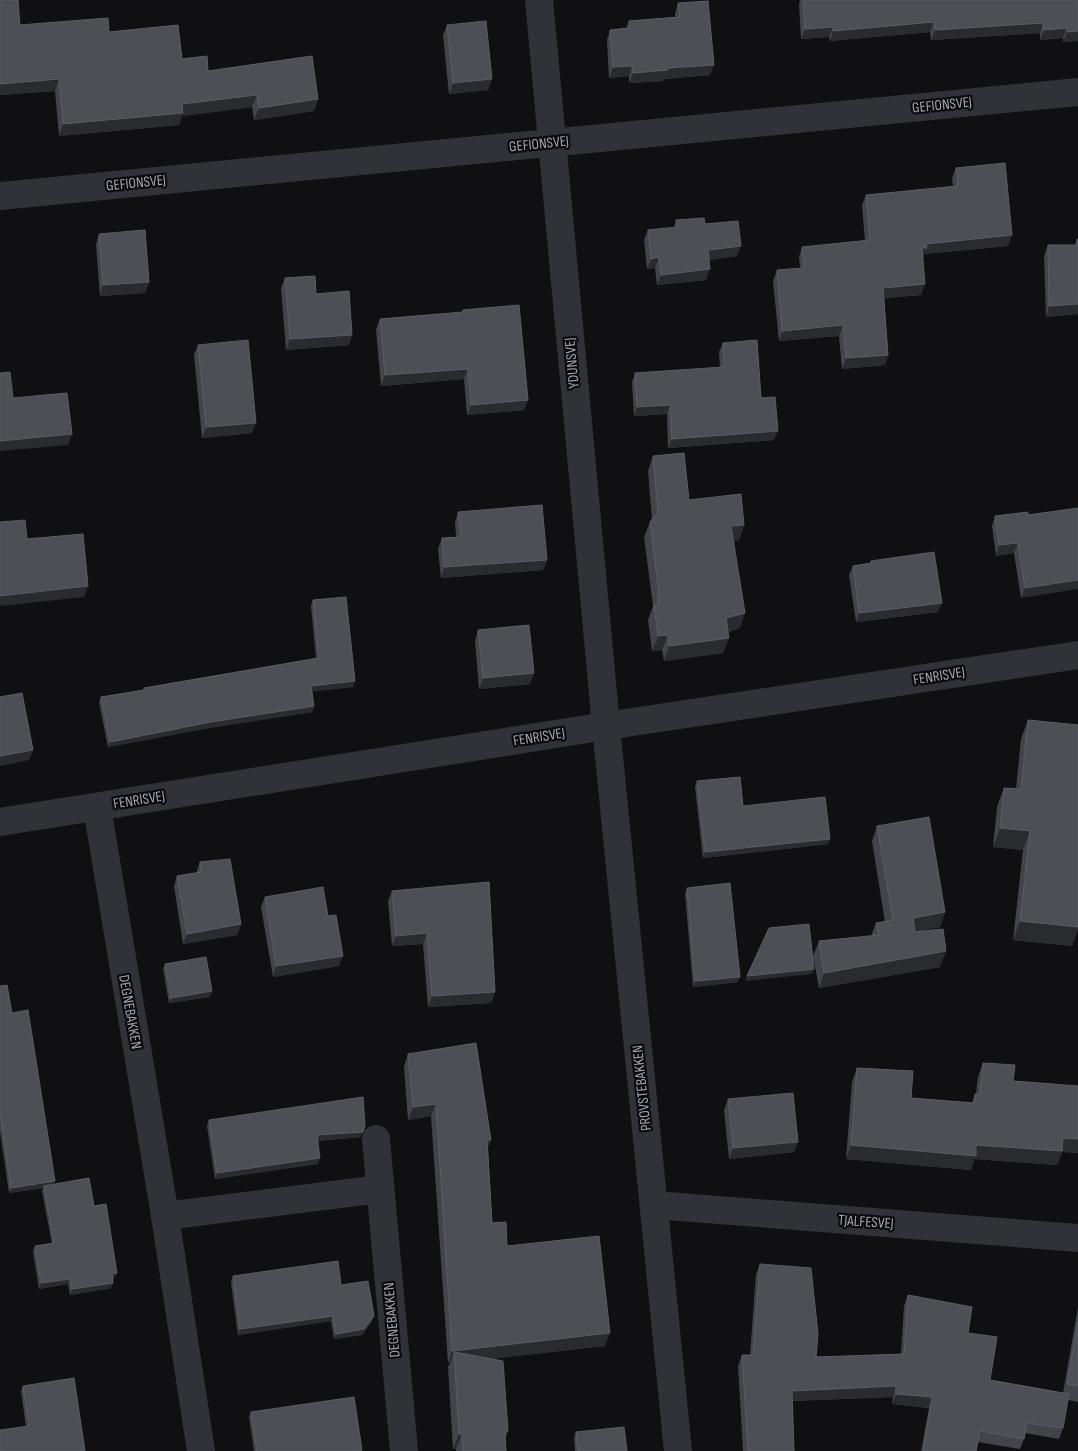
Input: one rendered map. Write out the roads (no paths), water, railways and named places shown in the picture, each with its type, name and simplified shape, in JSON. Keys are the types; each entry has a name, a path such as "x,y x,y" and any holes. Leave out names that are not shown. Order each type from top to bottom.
{"street":[{"name":"YDUNSVEJ","path":"539,0 606,726"},
{"name":"GEFIONSVEJ","path":"0,196 1078,92"},
{"name":"FENRISVEJ","path":"0,822 606,726 1078,655"},
{"name":"PROVSTEBAKKEN","path":"606,726 678,1451"},
{"name":"DEGNEBAKKEN","path":"97,807 165,1216 200,1451"},
{"name":"DEGNEBAKKEN","path":"376,1139 404,1451"},
{"path":"165,1216 380,1189"},
{"name":"TJALFESVEJ","path":"654,1205 1078,1238"}]}
